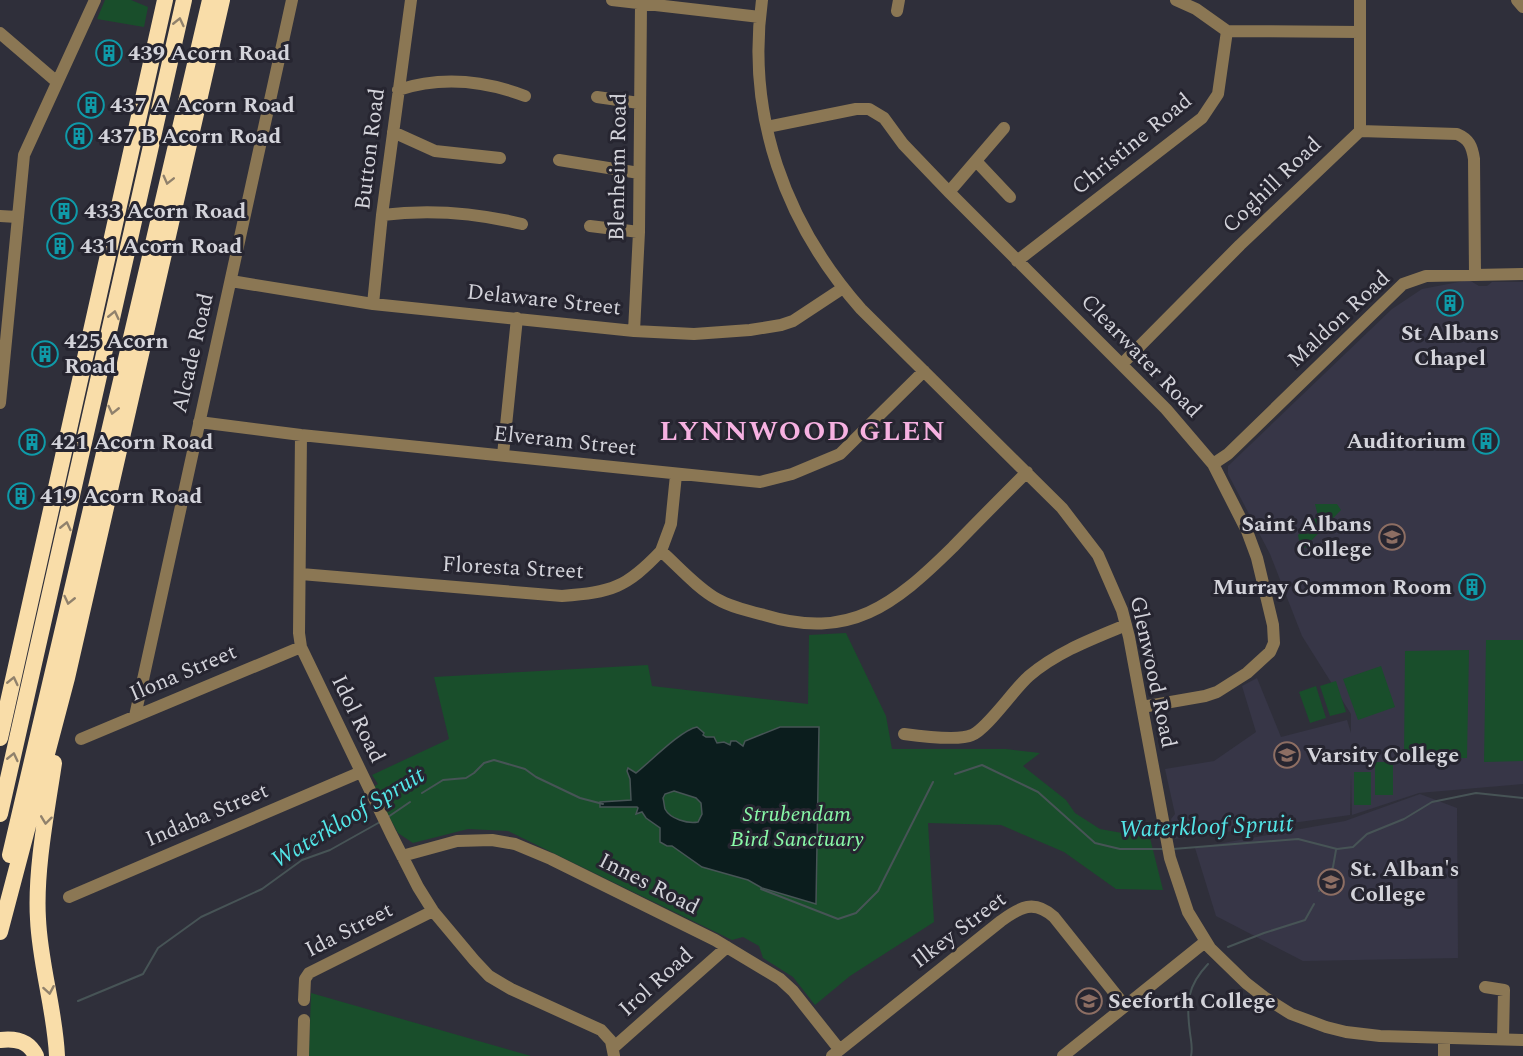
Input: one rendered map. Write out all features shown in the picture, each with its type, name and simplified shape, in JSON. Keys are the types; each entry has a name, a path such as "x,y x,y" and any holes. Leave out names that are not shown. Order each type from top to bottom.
{"highway":[{"path":"0,738 165,0"},
{"path":"0,814 184,0"},
{"path":"0,897 210,0"},
{"path":"0,932 67,678 222,0"},
{"path":"205,81 227,0"},
{"path":"57,1056 55,1028 38,932 38,905 40,869 67,678"},
{"path":"0,1040 21,1041 33,1049 36,1056"}],"street":[{"path":"0,403 24,155 95,0"},
{"name":"Alcade Road","path":"135,716 292,0"},
{"name":"Button Road","path":"373,304 382,215 411,0"},
{"path":"612,0 760,17"},
{"name":"Glenwood Road","path":"762,0 758,61 767,127 777,169 810,240 843,288 1062,508 1086,538 1108,577 1126,625 1170,858 1188,912 1205,942 1250,987 1281,1008 1306,1020 1351,1033 1523,1040"},
{"path":"1176,0 1196,9 1227,31 1360,32"},
{"path":"1360,0 1360,131 1457,134 1470,143 1474,159 1475,274"},
{"path":"1517,0 1523,7"},
{"name":"Blenheim Road","path":"634,331 639,232 641,4"},
{"name":"Christine Road","path":"1017,261 1202,118 1218,94 1227,31"},
{"path":"0,33 57,82"},
{"path":"398,90 416,84 463,81 508,89 525,96"},
{"path":"597,97 639,103"},
{"name":"Clearwater Road","path":"767,127 856,109 869,109 884,118 903,144 1166,409 1213,464 1257,558 1273,625 1273,645 1262,661 1222,690 1205,696 1142,707"},
{"path":"949,192 1004,128"},
{"name":"Coghill Road","path":"1122,364 1240,245 1360,131"},
{"path":"393,132 435,151 500,159"},
{"path":"559,160 639,173"},
{"path":"976,161 1010,197"},
{"path":"382,215 462,213 522,224"},
{"path":"0,216 17,217"},
{"path":"590,226 639,232"},
{"name":"Maldon Road","path":"1213,464 1228,454 1403,284 1426,276 1523,274"},
{"name":"Delaware Street","path":"231,281 373,304 634,331 704,334 781,325 793,321 843,288"},
{"path":"504,456 517,318"},
{"name":"Elveram Street","path":"199,422 301,435 760,482 828,460 848,447 924,371"},
{"name":"Idol Road","path":"301,435 299,633 301,647 402,856 433,911 489,976 517,992 601,1030 609,1039 614,1052"},
{"path":"676,475 671,524 661,551 711,595 731,605 790,623 812,624 854,619 881,607 915,584 1027,472"},
{"name":"Floresta Street","path":"301,574 562,596 598,592 621,585 639,573 661,551"},
{"path":"904,734 960,737 975,734 985,726 1031,674 1059,655 1126,625"},
{"name":"Ilona Street","path":"81,739 301,647"},
{"name":"Indaba Street","path":"69,897 361,772"},
{"name":"Innes Road","path":"402,856 463,841 492,840 515,844 567,866 727,947 784,982 836,1053"},
{"name":"Ilkey Street","path":"836,1053 1001,921 1025,906 1041,908 1054,917 1125,1006"},
{"name":"Ida Street","path":"304,1000 305,979 311,972 433,911"},
{"path":"1063,1056 1205,942"},
{"name":"Irol Road","path":"614,1052 727,947"},
{"path":"1485,987 1504,990 1503,1040"},
{"path":"303,1056 304,1020"},
{"path":"1444,1038 1444,1056"}],"shaded area":[{"name":"Saint Albans College","path":"1469,280 1479,286 1487,286 1492,282 1523,282 1523,784 1419,793 1352,815 1351,775 1350,815 1175,839 1171,819 1175,814 1165,769 1214,761 1256,732 1242,686 1257,678 1281,737 1347,720 1351,733 1351,714 1302,636 1270,554 1228,474 1228,466 1392,309 1422,289"},
{"path":"697,727 706,737 714,737 717,743 724,742 730,745 731,741 736,741 743,746 745,741 780,727 819,727 816,904 762,888 748,880 702,867 672,846 660,842 660,828 646,818 642,812 636,814 637,807 600,807 600,802 631,800 628,768 636,773 690,729","holes":["674,791 696,798 701,803 702,814 698,822 684,821 671,816 665,809 663,798 665,794"]},
{"name":"St. Alban's College","path":"1420,794 1457,808 1458,958 1303,961 1216,916 1195,848 1345,821"}],"green space":[{"path":"105,0 131,0 148,7 144,27 97,19"},
{"path":"1315,504 1337,504 1341,510 1305,548 1298,535 1318,516"},
{"name":"Strubendam Bird Sanctuary","path":"846,633 886,716 892,749 1006,749 1040,753 1023,766 1066,800 1075,813 1100,829 1150,838 1163,890 1116,889 1064,852 1001,825 928,823 934,922 850,976 815,1005 793,977 763,958 759,946 743,937 732,940 508,831 468,829 413,843 398,833 373,787 378,784 372,775 449,739 434,677 648,665 652,686 808,704 809,635"},
{"path":"1486,640 1523,640 1523,761 1484,762"},
{"path":"1469,650 1467,758 1404,759 1405,651"},
{"path":"1381,666 1395,707 1358,720 1343,679"},
{"path":"1336,681 1346,712 1330,716 1320,686"},
{"path":"1316,686 1326,718 1310,723 1299,692"},
{"path":"1375,762 1393,762 1393,795 1375,795"},
{"path":"1354,772 1371,772 1371,805 1354,805"},
{"path":"311,993 531,1056 309,1056"}],"waterway":[{"name":"Waterkloof Spruit","path":"422,793 443,780 466,778 484,763 494,760 525,769 536,777 580,798 603,804"},
{"name":"Waterkloof Spruit","path":"955,774 982,765 1038,792 1095,843 1120,849 1164,849"},
{"name":"Waterkloof Spruit","path":"761,889 838,919 856,913 878,891 933,782"},
{"name":"Waterkloof Spruit","path":"1173,849 1298,839 1337,849 1353,847 1367,834 1404,819 1432,802 1476,793 1523,798"},
{"name":"Waterkloof Spruit","path":"388,817 410,802"},
{"name":"Waterkloof Spruit","path":"78,1001 143,974 158,948 201,917 262,889 302,860 330,850 380,822"},
{"path":"1319,891 1333,867 1336,850"},
{"path":"1228,947 1305,920 1314,904"},
{"path":"1191,1056 1188,1004 1192,988 1208,964"}],"place":[{"name":"439 Acorn Road","path":"109,53"},
{"name":"437 A Acorn Road","path":"91,105"},
{"name":"437 B Acorn Road","path":"79,136"},
{"name":"433 Acorn Road","path":"64,211"},
{"name":"431 Acorn Road","path":"60,246"},
{"name":"St Albans Chapel","path":"1450,303"},
{"name":"425 Acorn Road","path":"45,354"},
{"name":"Auditorium","path":"1486,441"},
{"name":"421 Acorn Road","path":"32,442"},
{"name":"419 Acorn Road","path":"21,496"},
{"name":"Saint Albans College","path":"1392,537"},
{"name":"Murray Common Room","path":"1472,587"},
{"name":"Varsity College","path":"1287,755"},
{"name":"St. Alban's College","path":"1331,882"},
{"name":"Seeforth College","path":"1089,1001"}],"district":[{"name":"LYNNWOOD GLEN","path":"803,431"}]}
